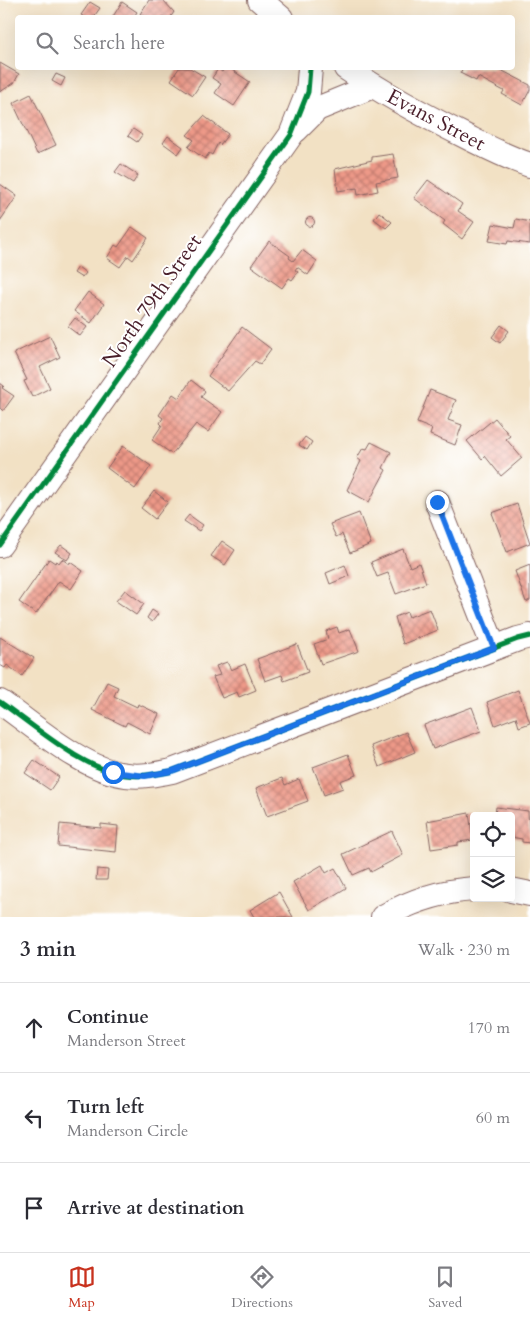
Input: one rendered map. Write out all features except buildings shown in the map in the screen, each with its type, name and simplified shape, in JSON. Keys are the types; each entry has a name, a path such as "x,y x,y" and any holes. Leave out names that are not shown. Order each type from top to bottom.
{"street":[{"path":"260,0 278,15"},
{"name":"North 79th Street","path":"291,135 308,92 310,70"},
{"name":"Evans Street","path":"349,70 372,86 439,123 530,165"},
{"name":"North 79th Street","path":"0,545 291,135 317,109 372,86"},
{"path":"437,502 494,648"},
{"path":"0,702 86,761 113,772 145,776 172,771 530,636"},
{"path":"383,917 421,899 449,892 470,889"},
{"path":"515,891 530,894"}],"cycle path":[{"path":"0,545 291,135 308,92 310,70"},
{"path":"0,702 60,746 93,765 126,775 149,775 172,771 530,636"}],"route":[{"path":"113,772 145,776 172,771 494,648 437,502"}]}
